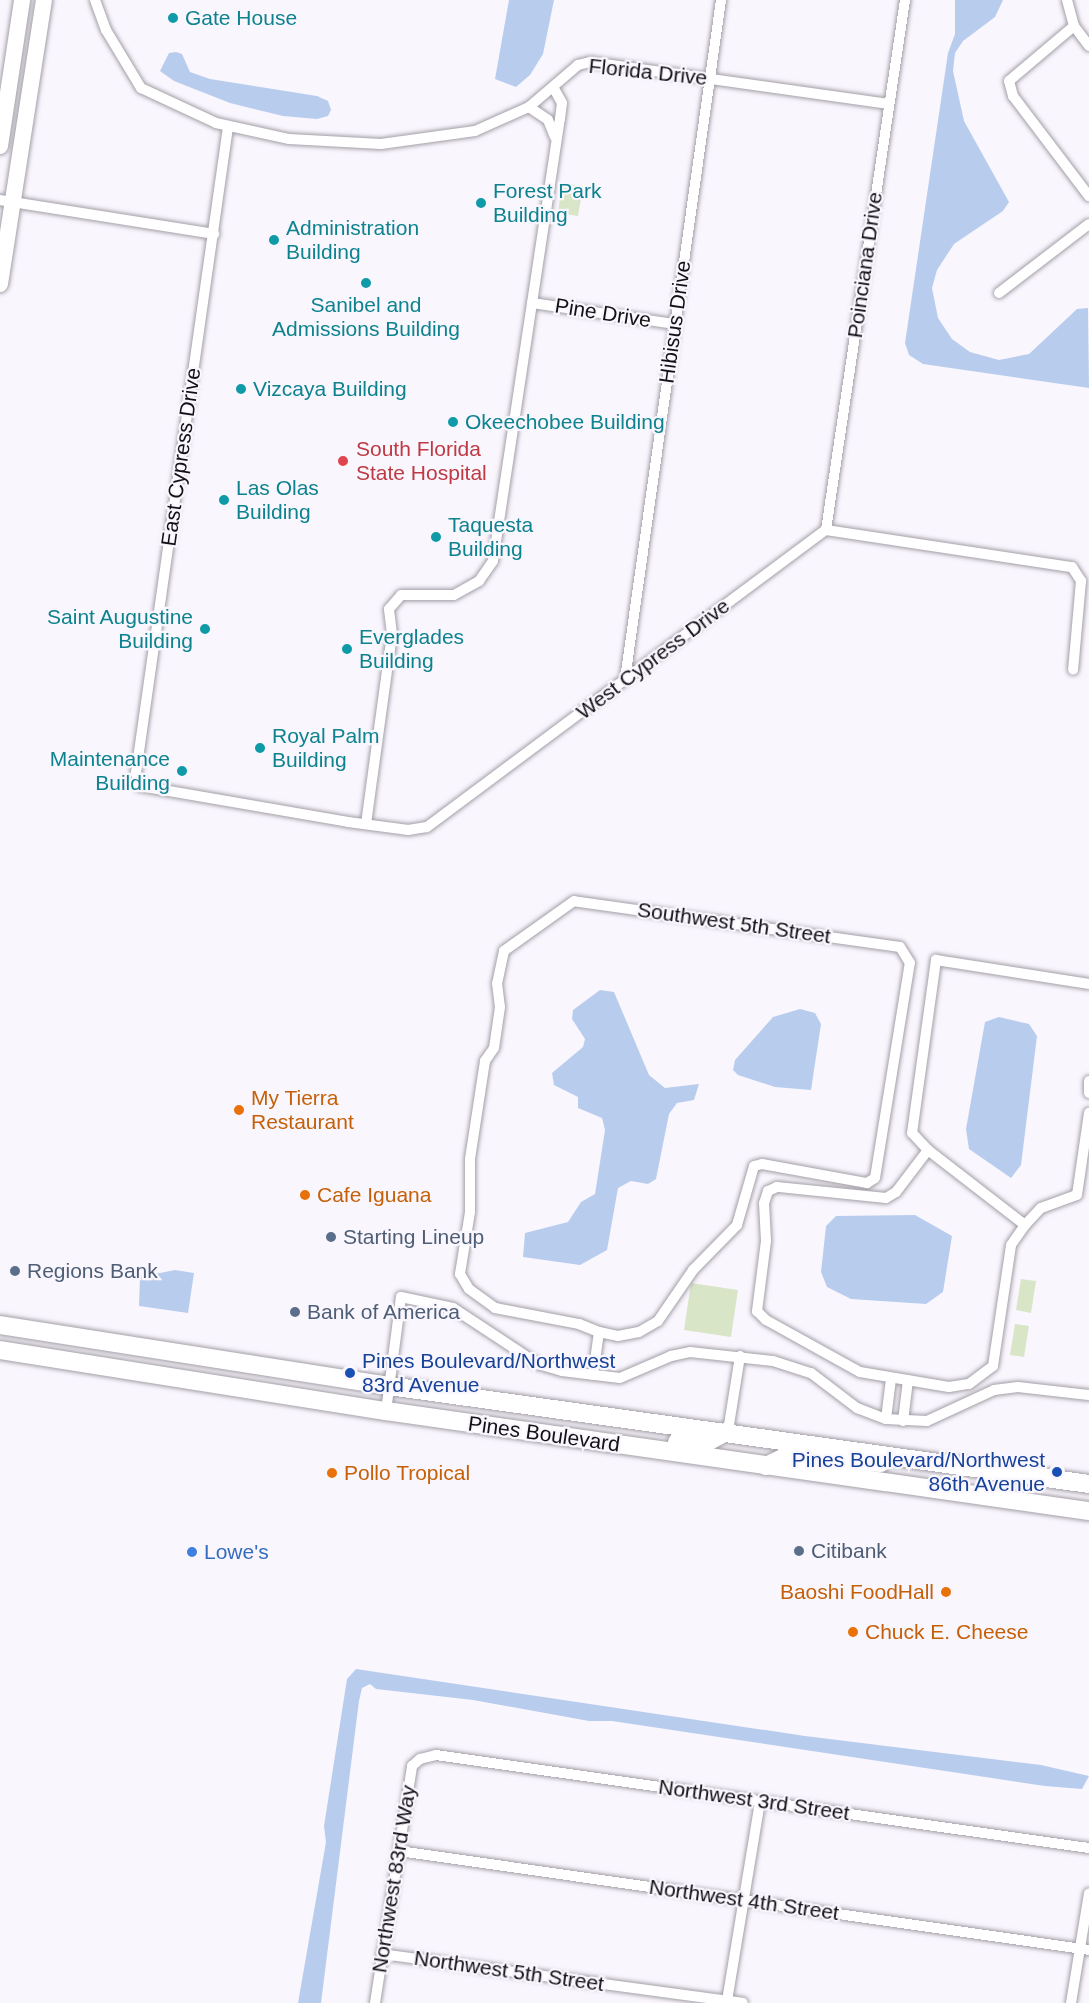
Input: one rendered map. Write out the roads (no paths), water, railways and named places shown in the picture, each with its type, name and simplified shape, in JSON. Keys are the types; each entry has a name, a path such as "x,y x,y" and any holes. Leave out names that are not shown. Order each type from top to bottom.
{"highway":[{"name":"Pines Boulevard","path":"0,1324 388,1386 728,1431 1089,1484"},
{"path":"70,1360 106,1353 114,1341"},
{"name":"Pines Boulevard","path":"0,1350 386,1411 1089,1511"},
{"path":"115,1367 125,1356 212,1367 228,1360"},
{"path":"576,1438 588,1434 698,1444 716,1440 728,1431"},
{"path":"766,1466 789,1455 858,1463 901,1464 918,1459"}],"main road":[{"path":"0,146 22,0"},
{"path":"0,284 6,201 44,0"}],"street":[{"name":"Florida Drive","path":"95,0 126,66 141,88 151,95 228,127 328,144 381,144 464,134 529,108 578,64 590,62 889,104"},
{"name":"Hibisus Drive","path":"625,679 722,0"},
{"name":"Poinciana Drive","path":"826,530 905,0"},
{"path":"1067,0 1074,26 1089,46"},
{"path":"1074,26 1010,81 1013,96 1089,196"},
{"path":"366,824 392,634 389,609 401,595 454,595 479,580 493,561 562,103 553,87"},
{"path":"529,108 548,120 556,140"},
{"name":"East Cypress Drive","path":"140,786 136,773 228,127"},
{"path":"6,201 214,234"},
{"path":"999,293 1089,224"},
{"name":"Pine Drive","path":"532,303 675,324"},
{"path":"826,530 1072,567 1081,581 1073,670"},
{"name":"West Cypress Drive","path":"140,786 366,824 418,829 444,818 625,679 826,530"},
{"name":"Southwest 5th Street","path":"574,901 900,947 907,954 910,963 875,1178 867,1183 762,1164 754,1166 737,1225 693,1270 658,1321 639,1332 618,1336 599,1332 579,1324 495,1308 469,1289 460,1274 470,1212 470,1160 485,1061 496,1038 499,964 504,951 560,907 574,901"},
{"path":"1025,1226 917,1141 912,1125 936,960 1089,984"},
{"path":"1089,1081 1089,1093"},
{"path":"928,1150 896,1192 886,1198 777,1187 768,1191 764,1203 767,1228 759,1316 860,1372 949,1387 969,1384 989,1372 993,1365 1011,1245 1041,1208 1077,1196 1089,1113"},
{"path":"386,1411 401,1296 453,1308 538,1364 620,1378 671,1356 690,1352 740,1356 796,1366 857,1408 886,1419 927,1421 994,1390 1018,1386 1089,1395"},
{"path":"593,1375 599,1332"},
{"path":"728,1431 740,1356"},
{"path":"886,1419 891,1379"},
{"path":"903,1421 908,1380"},
{"name":"Northwest 3rd Street","path":"420,1759 436,1755 1089,1848"},
{"name":"Northwest 83rd Way","path":"375,2003 412,1766 420,1759"},
{"path":"728,2001 760,1801"},
{"name":"Northwest 4th Street","path":"399,1851 1084,1950"},
{"path":"1071,2003 1084,1950 1089,1893"},
{"name":"Northwest 5th Street","path":"382,1954 743,2003"}],"water":[{"path":"509,0 554,0 543,54 530,75 516,87 495,79"},
{"path":"955,0 1003,0 995,17 963,41 955,53 953,71 964,121 1009,202 1003,211 954,244 937,270 932,288 938,318 952,339 970,352 999,360 1029,354 1077,309 1088,308 1089,388 923,364 909,355 905,343 948,53 955,34"},
{"path":"169,53 182,54 190,72 210,79 317,96 328,101 331,110 328,116 317,119 283,116 230,103 174,81 160,71"},
{"path":"600,990 614,992 649,1075 665,1088 699,1084 694,1100 677,1103 669,1114 656,1179 648,1184 631,1181 618,1188 607,1250 580,1265 523,1257 525,1233 568,1222 581,1202 595,1194 605,1130 602,1118 578,1108 578,1097 554,1085 552,1073 583,1047 585,1039 572,1019 573,1010"},
{"path":"800,1009 815,1013 821,1024 811,1090 775,1087 738,1075 733,1070 735,1060 773,1017"},
{"path":"999,1017 1029,1024 1037,1036 1021,1165 1011,1178 969,1149 966,1129 985,1022"},
{"path":"915,1215 952,1236 943,1292 926,1304 851,1299 827,1287 821,1272 826,1226 836,1216"},
{"path":"175,1270 194,1273 188,1313 139,1306 140,1277"},
{"path":"356,1669 805,1736 1041,1765 1089,1776 1082,1789 1045,1786 612,1721 589,1721 473,1700 376,1689 370,1684 362,1688 359,1701 321,2003 298,2003 326,1842 324,1826 347,1679"}],"place":[{"name":"Gate House","path":"173,18"},
{"name":"Forest Park Building","path":"481,203"},
{"name":"Administration Building","path":"274,240"},
{"name":"Sanibel and Admissions Building","path":"366,283"},
{"name":"Vizcaya Building","path":"241,389"},
{"name":"Okeechobee Building","path":"453,422"},
{"name":"South Florida State Hospital","path":"343,461"},
{"name":"Las Olas Building","path":"224,500"},
{"name":"Taquesta Building","path":"436,537"},
{"name":"Saint Augustine Building","path":"205,629"},
{"name":"Everglades Building","path":"347,649"},
{"name":"Royal Palm Building","path":"260,748"},
{"name":"Maintenance Building","path":"182,771"},
{"name":"My Tierra Restaurant","path":"239,1110"},
{"name":"Cafe Iguana","path":"305,1195"},
{"name":"Starting Lineup","path":"331,1237"},
{"name":"Regions Bank","path":"15,1271"},
{"name":"Bank of America","path":"295,1312"},
{"name":"Pines Boulevard/Northwest 83rd Avenue","path":"350,1373"},
{"name":"Pines Boulevard/Northwest 86th Avenue","path":"1057,1472"},
{"name":"Pollo Tropical","path":"332,1473"},
{"name":"Citibank","path":"799,1551"},
{"name":"Lowe's","path":"192,1552"},
{"name":"Baoshi FoodHall","path":"946,1592"},
{"name":"Chuck E. Cheese","path":"853,1632"}]}
